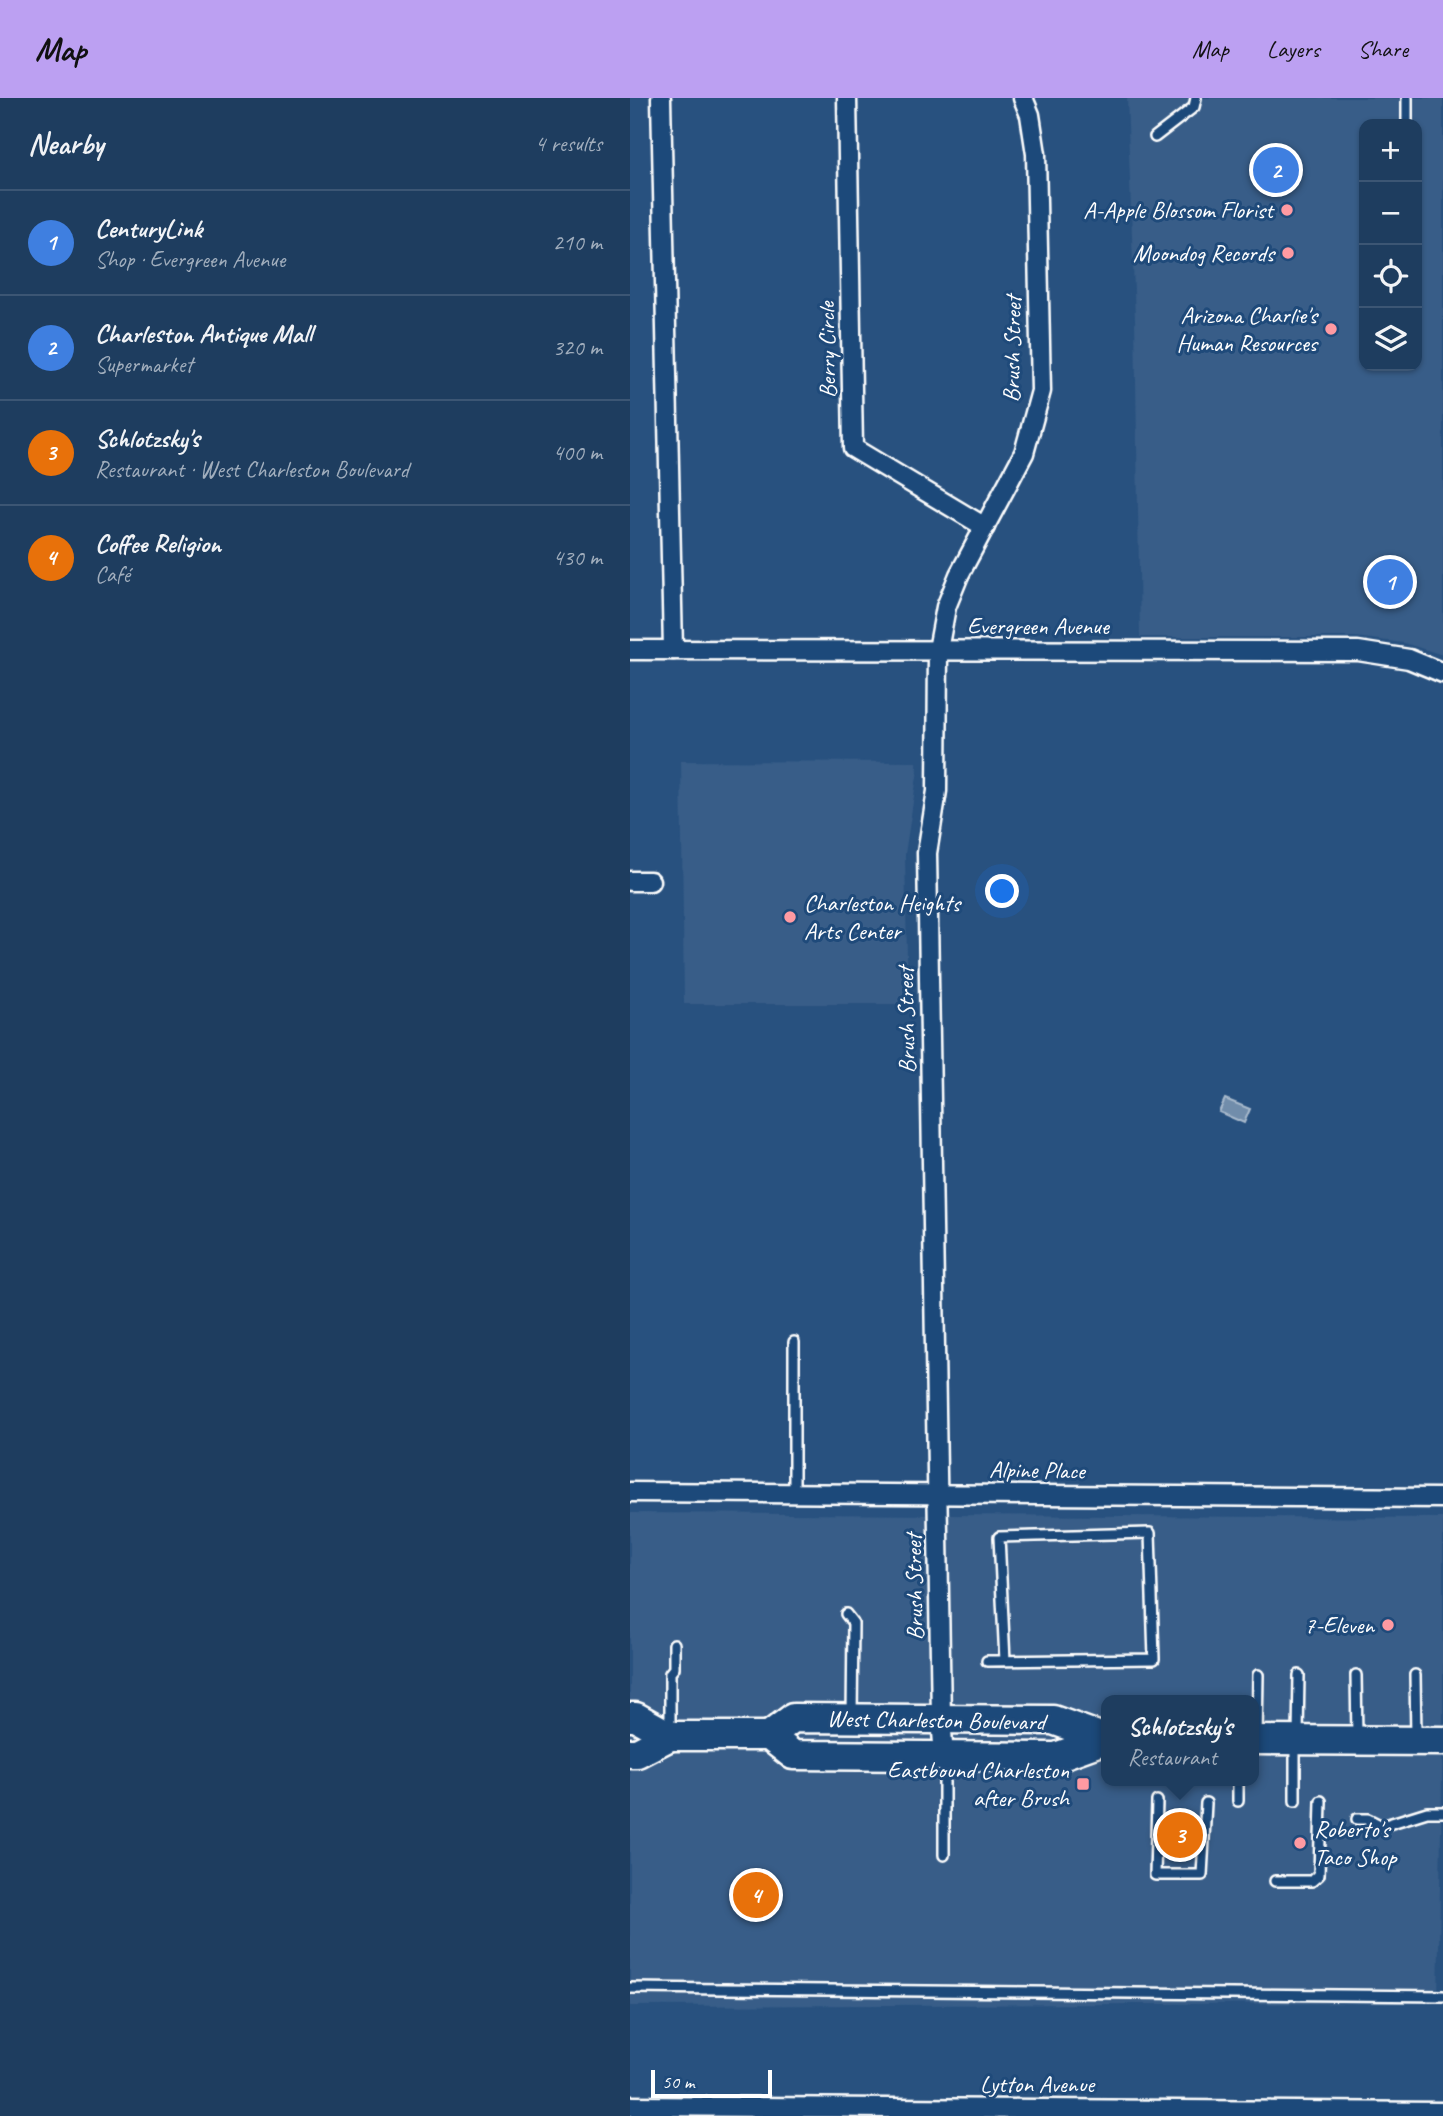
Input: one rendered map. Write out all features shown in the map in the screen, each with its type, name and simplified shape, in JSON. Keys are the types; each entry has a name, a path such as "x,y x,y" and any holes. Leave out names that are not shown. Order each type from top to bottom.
{"main road":[{"path":"630,1717 636,1717 670,1736"},
{"name":"West Charleston Boulevard","path":"1101,1737 1053,1720 852,1718 793,1718 769,1736 793,1755 1056,1757 1101,1741"},
{"path":"630,1753 637,1753 670,1736 769,1736"},
{"path":"1259,1740 1430,1741"}],"street":[{"path":"661,98 673,650"},
{"name":"Berry Circle","path":"847,98 853,448 985,527"},
{"name":"Brush Street","path":"944,1756 941,1719 927,853 937,791 938,650 946,607 959,576 1024,453 1041,391 1036,154 1030,115 1023,98"},
{"name":"Evergreen Avenue","path":"630,650 1358,651 1409,659 1443,673"},
{"path":"630,881 650,881"},
{"name":"Alpine Place","path":"630,1492 1443,1498"},
{"name":"Lytton Avenue","path":"630,2106 701,2111 1443,2112"}],"lane":[{"path":"1155,137 1194,107 1196,98"},
{"path":"1406,98 1407,119"},
{"path":"794,1342 794,1493"},
{"path":"987,1661 1005,1661 1154,1659 1150,1533 999,1537 1005,1661"},
{"path":"846,1614 853,1623 852,1718"},
{"path":"670,1736 670,1674 674,1668 674,1644"},
{"path":"1257,1695 1258,1675"},
{"path":"1295,1801 1299,1675"},
{"path":"1356,1675 1357,1741"},
{"path":"1415,1675 1430,1741"},
{"path":"944,1756 944,1855"},
{"path":"1238,1786 1238,1801"},
{"path":"1157,1801 1155,1875 1202,1875 1206,1803"},
{"path":"1275,1881 1312,1881 1319,1875 1321,1801"},
{"path":"1357,1819 1367,1819 1382,1825 1427,1812 1443,1812"},
{"path":"630,1988 1443,1996"}],"shaded area":[{"path":"1127,98 1443,98 1443,655 1404,643 1355,637 1140,637 1135,320"},
{"path":"681,761 916,762 918,770 905,854 908,1004 684,1004"},
{"path":"1225,1099 1250,1109 1244,1123 1219,1112"},
{"path":"630,1513 1443,1518 1443,1722 1438,2003 630,2006"}],"place":[{"name":"Charleston Antique Mall","path":"1276,170"},
{"name":"A-Apple Blossom Florist","path":"1287,210"},
{"name":"Moondog Records","path":"1288,253"},
{"name":"Arizona Charlie's Human Resources","path":"1331,329"},
{"name":"CenturyLink","path":"1390,582"},
{"name":"Charleston Heights Arts Center","path":"790,917"},
{"name":"7-Eleven","path":"1388,1625"},
{"name":"Eastbound Charleston after Brush","path":"1083,1784"},
{"name":"Schlotzsky's","path":"1180,1835"},
{"name":"Roberto's Taco Shop","path":"1300,1843"},
{"name":"Coffee Religion","path":"756,1895"}]}
